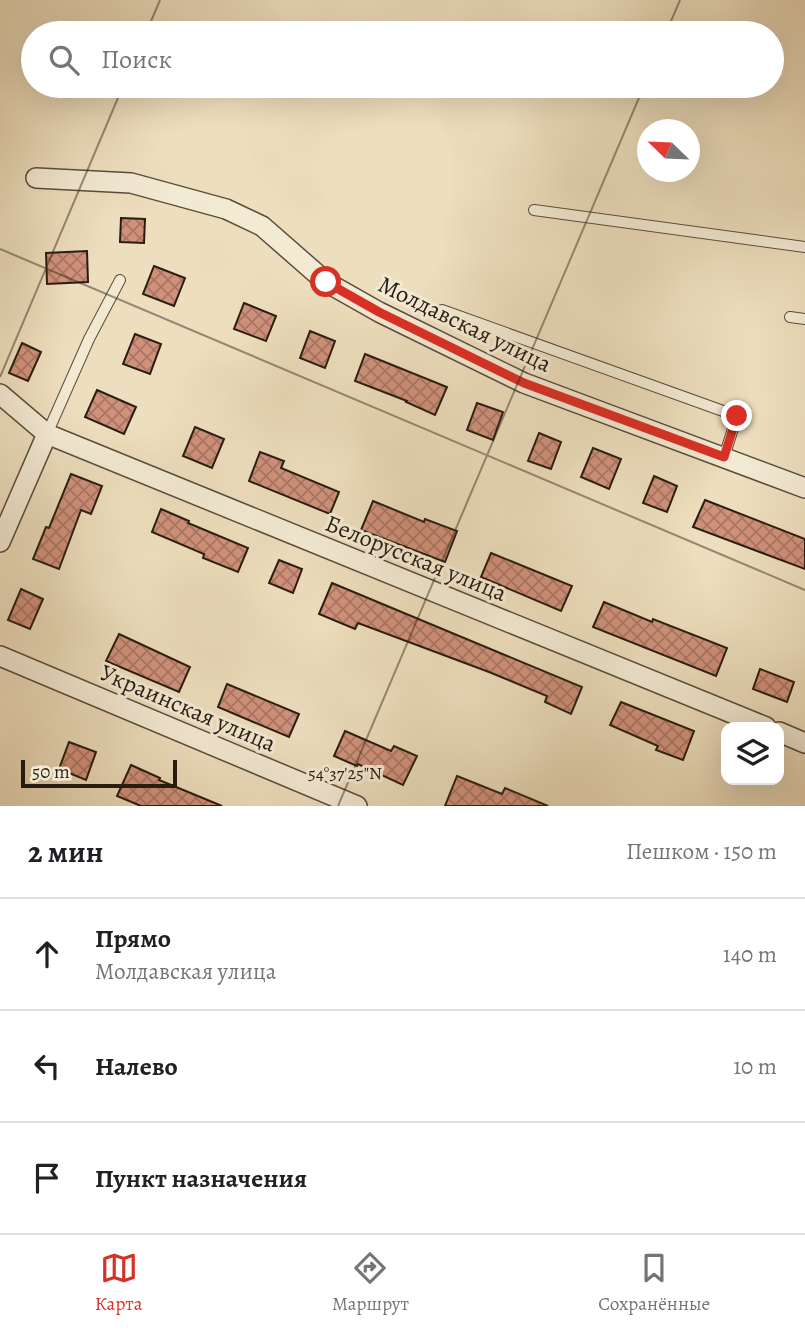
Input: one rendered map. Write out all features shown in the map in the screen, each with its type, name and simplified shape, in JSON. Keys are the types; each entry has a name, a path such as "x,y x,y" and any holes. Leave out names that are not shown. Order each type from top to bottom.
{"street":[{"name":"Молдавская улица","path":"36,178 131,183 226,209 262,226 326,282 379,312 524,383 805,488"},
{"name":"Белорусская улица","path":"0,394 47,434 754,722"},
{"path":"0,542 47,434"},
{"name":"Украинская улица","path":"0,656 357,806"},
{"path":"784,734 805,743"}],"lane":[{"path":"534,210 805,247"},
{"path":"47,434 89,339 120,279"},
{"path":"442,310 737,416 724,457"},
{"path":"790,317 805,319"}],"building":[{"path":"121,218 145,219 144,243 120,242"},
{"path":"87,251 88,282 47,284 46,253"},
{"path":"154,266 185,278 174,306 143,294"},
{"path":"244,303 276,316 266,341 234,329"},
{"path":"310,331 335,341 325,368 300,358"},
{"path":"135,334 161,344 150,374 123,364"},
{"path":"22,343 41,352 28,381 9,373"},
{"path":"365,354 447,387 435,415 355,381"},
{"path":"97,390 136,407 124,434 85,417"},
{"path":"477,403 503,412 493,440 467,430"},
{"path":"195,427 224,439 212,468 183,456"},
{"path":"539,433 561,442 551,469 528,461"},
{"path":"593,448 621,459 609,489 581,477"},
{"path":"260,452 284,461 281,468 339,492 330,514 249,481"},
{"path":"71,474 102,486 91,514 81,510 59,569 33,559"},
{"path":"654,476 677,486 667,512 643,503"},
{"path":"705,500 805,539 805,569 693,527"},
{"path":"373,501 424,522 425,519 457,531 445,562 361,530"},
{"path":"161,509 248,548 238,572 152,532"},
{"path":"491,553 572,586 561,611 481,577"},
{"path":"279,560 302,569 293,593 269,583"},
{"path":"332,583 582,687 571,714 545,702 547,696 489,672 358,623 355,629 319,614"},
{"path":"21,589 43,599 30,629 8,620"},
{"path":"604,602 727,648 716,676 593,627"},
{"path":"119,634 190,667 179,692 106,661"},
{"path":"760,669 794,682 787,702 753,689"},
{"path":"227,684 299,714 289,737 218,707"},
{"path":"621,702 694,731 683,760 656,750 658,746 610,725"},
{"path":"345,731 391,751 394,746 417,756 403,785 334,756"},
{"path":"69,742 96,752 86,780 59,769"},
{"path":"131,765 160,778 159,780 222,806 141,806 117,796"},
{"path":"457,776 502,794 505,788 548,806 445,806"}],"route":[{"path":"326,282 379,312 524,383 724,457 737,416"}]}
